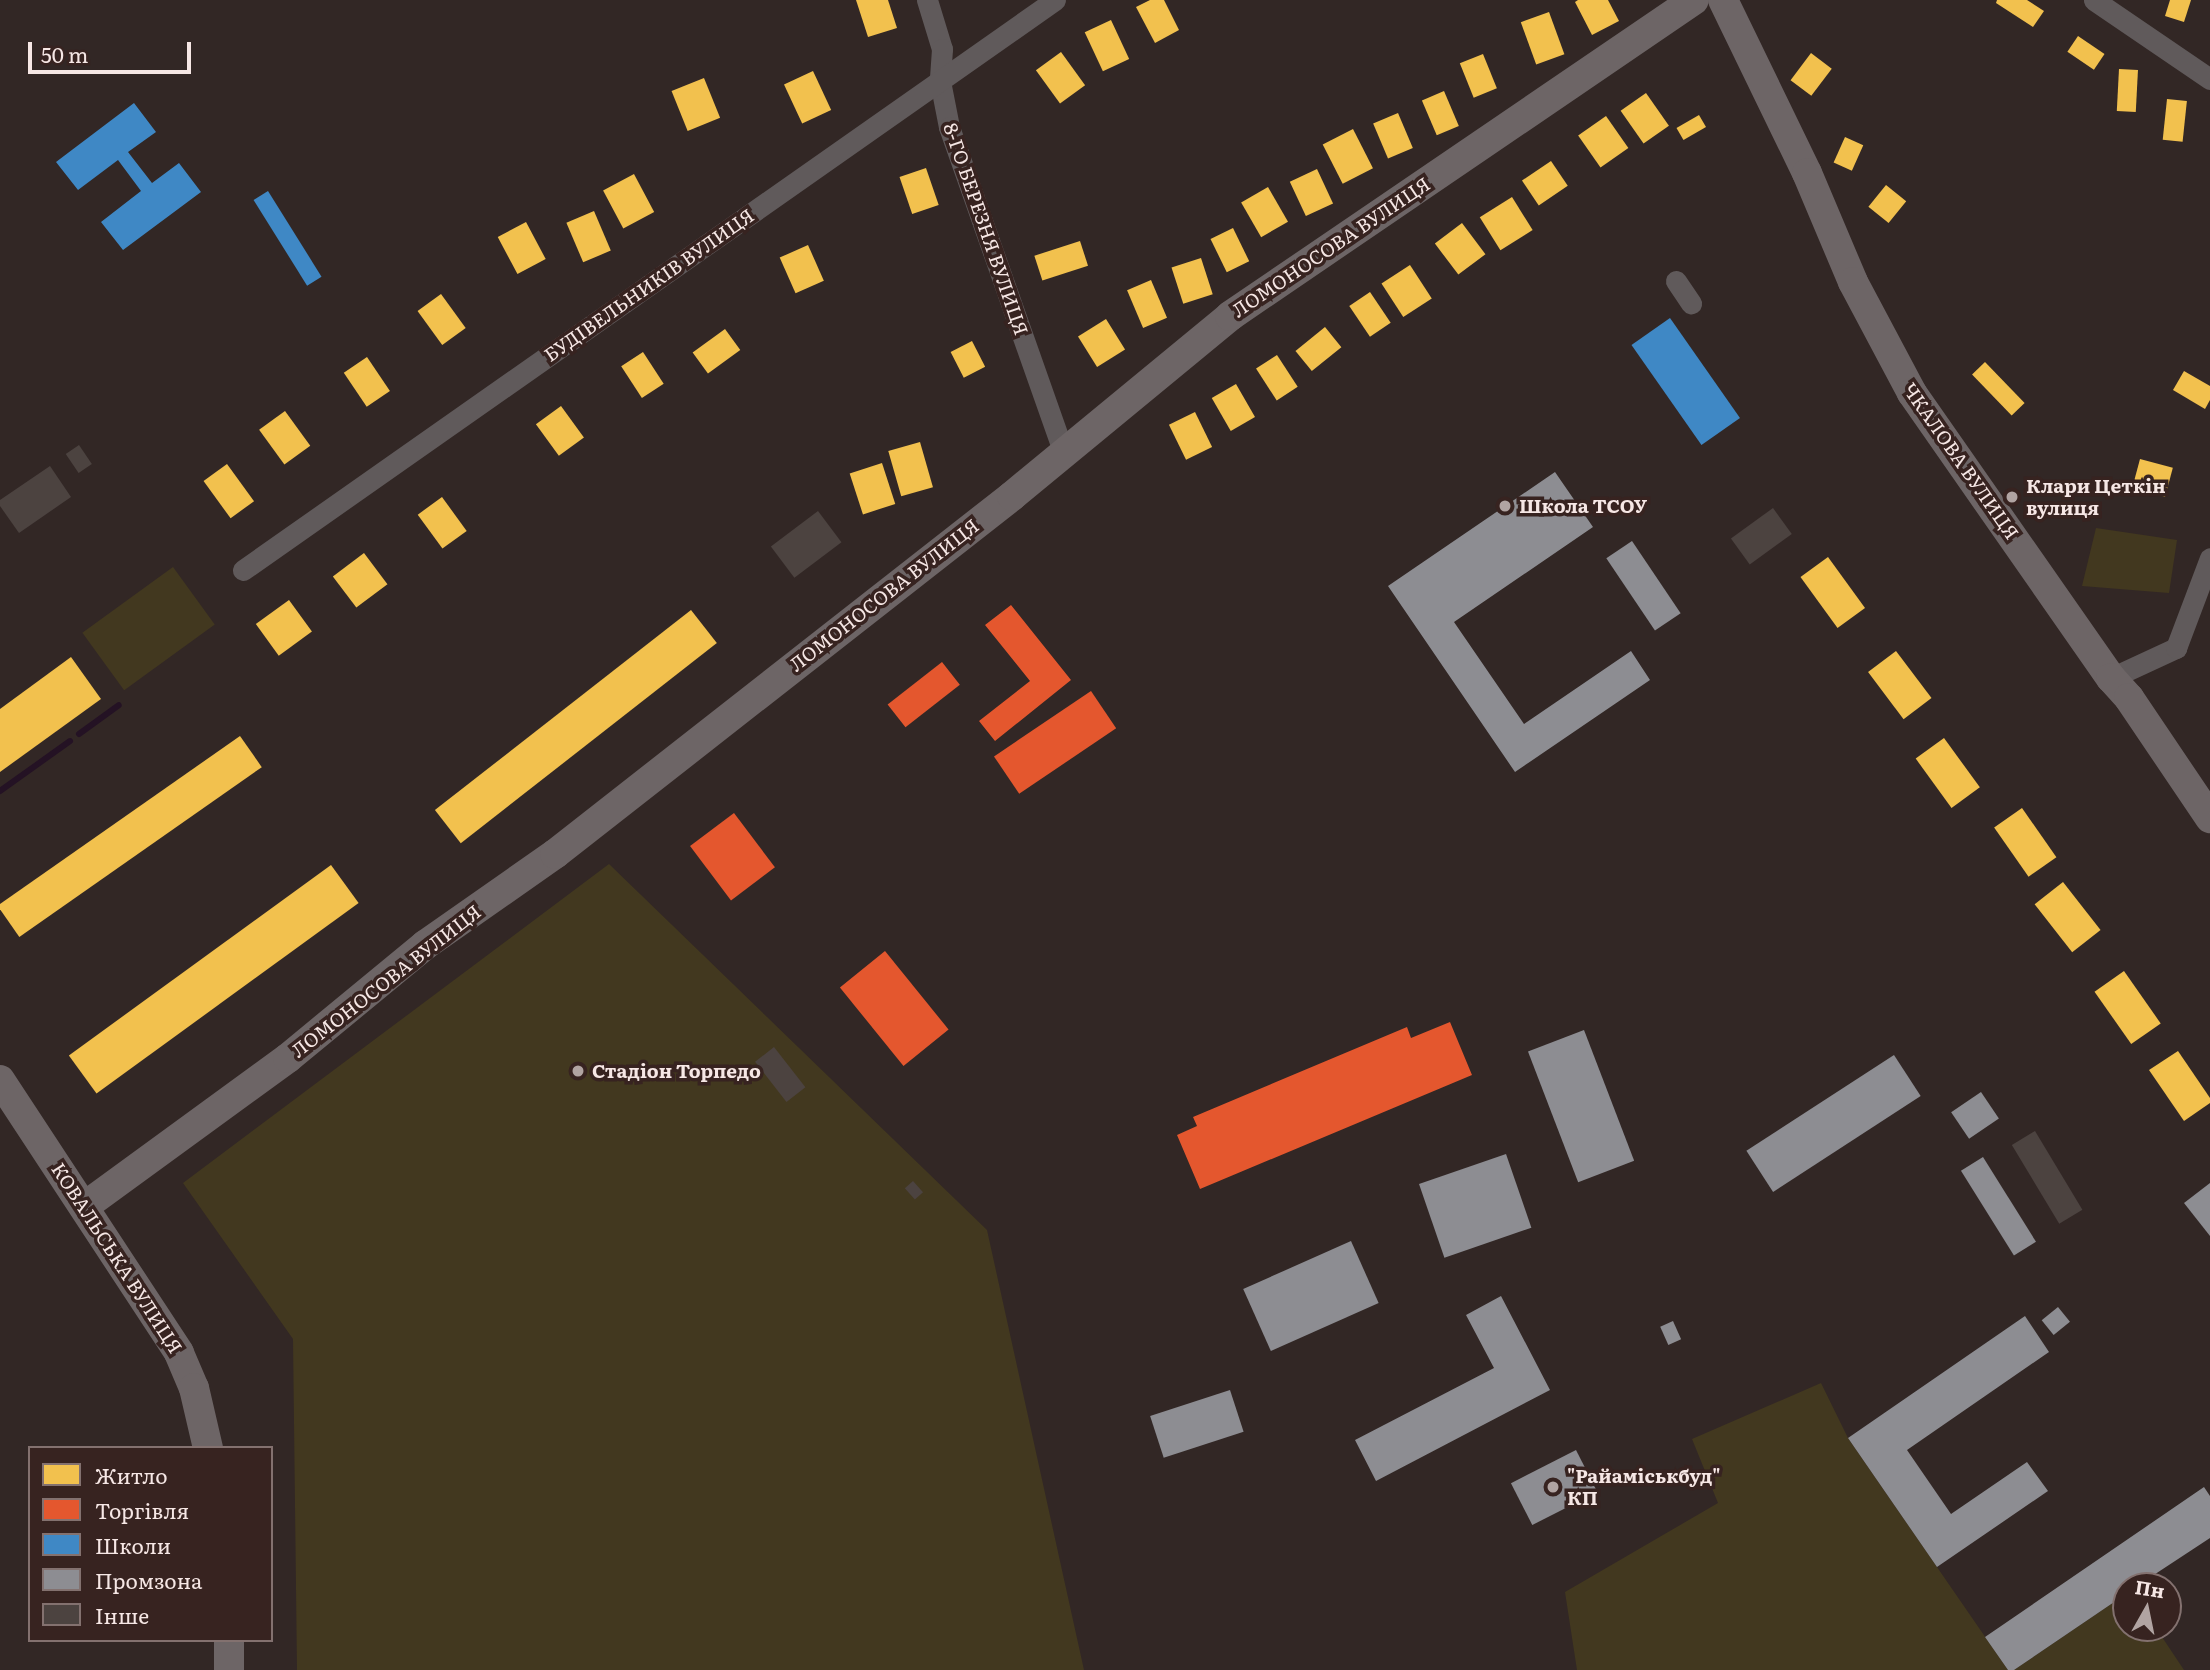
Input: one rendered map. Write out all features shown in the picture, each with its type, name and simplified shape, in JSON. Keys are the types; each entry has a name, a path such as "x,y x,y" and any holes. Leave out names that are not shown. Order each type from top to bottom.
{"street":[{"name":"8-ГО БЕРЕЗНЯ ВУЛИЦЯ","path":"927,0 942,49 940,80 949,127 1064,454"},
{"name":"БУДІВЕЛЬНИКІВ ВУЛИЦЯ","path":"243,570 1055,0"},
{"name":"ЛОМОНОСОВА ВУЛИЦЯ","path":"85,1206 288,1058 425,945 555,854 1064,454 1230,316 1694,0"},
{"name":"ЧКАЛОВА ВУЛИЦЯ","path":"1723,0 1807,173 1853,282 1912,393 2111,678 2129,698 2210,818"},
{"path":"2094,0 2210,79"},
{"path":"1676,281 1691,303"},
{"path":"2111,678 2176,648 2210,558"},
{"name":"КОВАЛЬСЬКА ВУЛИЦЯ","path":"0,1080 179,1353 194,1388 208,1446"},
{"path":"229,1642 229,1670"}],"shaded area":[{"path":"2096,528 2177,540 2169,593 2082,586"},
{"path":"173,567 215,624 124,690 82,633"},
{"path":"609,864 987,1230 1084,1670 297,1670 293,1339 183,1183"},
{"path":"1821,1383 1848,1438 2008,1670 1577,1670 1565,1592 1718,1503 1692,1439"},
{"path":"2112,1604 2112,1642 2165,1642 2184,1670 2014,1670"}],"building: Житло":[{"path":"856,0 888,0 897,28 868,37"},
{"path":"1150,0 1164,0 1179,30 1155,43 1136,7"},
{"path":"1608,0 1619,21 1592,35 1575,2"},
{"path":"1997,0 2027,0 2044,11 2033,27 1996,3"},
{"path":"2170,0 2191,0 2184,22 2165,16"},
{"path":"1549,12 1564,54 1536,65 1521,22"},
{"path":"1111,20 1129,59 1103,71 1085,32"},
{"path":"2078,36 2105,54 2094,70 2067,52"},
{"path":"1061,52 1085,85 1060,103 1036,70"},
{"path":"1811,53 1832,69 1811,96 1791,80"},
{"path":"1483,54 1497,88 1474,98 1460,63"},
{"path":"2119,69 2138,70 2136,112 2117,111"},
{"path":"813,71 831,110 802,123 784,85"},
{"path":"704,78 720,118 688,131 672,91"},
{"path":"1444,91 1459,126 1437,135 1422,100"},
{"path":"1646,93 1669,126 1644,144 1621,111"},
{"path":"2167,99 2187,101 2183,142 2163,140"},
{"path":"1398,113 1413,148 1388,159 1373,124"},
{"path":"1699,115 1706,127 1683,140 1676,128"},
{"path":"1606,116 1628,148 1601,167 1578,136"},
{"path":"1353,129 1373,168 1343,184 1323,144"},
{"path":"1845,137 1863,145 1852,171 1834,163"},
{"path":"1551,161 1568,186 1539,205 1522,181"},
{"path":"926,168 939,205 912,214 900,177"},
{"path":"1317,169 1333,203 1306,216 1290,182"},
{"path":"634,174 654,212 623,228 603,190"},
{"path":"1886,185 1906,201 1889,223 1868,207"},
{"path":"1268,187 1288,222 1261,237 1241,202"},
{"path":"1512,197 1533,230 1500,250 1480,217"},
{"path":"594,211 611,251 583,262 566,223"},
{"path":"526,222 546,259 517,274 498,237"},
{"path":"1462,223 1485,254 1458,275 1435,243"},
{"path":"1233,228 1249,261 1227,272 1211,239"},
{"path":"1080,241 1088,266 1042,281 1034,256"},
{"path":"808,245 824,281 796,293 780,258"},
{"path":"1201,258 1213,294 1183,304 1172,268"},
{"path":"1410,265 1432,299 1403,317 1381,284"},
{"path":"1151,280 1167,318 1143,328 1127,290"},
{"path":"1370,292 1391,323 1370,337 1349,306"},
{"path":"441,294 466,328 442,345 418,311"},
{"path":"1106,319 1125,350 1097,367 1078,336"},
{"path":"1325,327 1341,347 1312,371 1295,351"},
{"path":"725,329 740,350 708,374 693,353"},
{"path":"972,341 985,367 964,378 951,352"},
{"path":"643,352 664,384 642,398 621,366"},
{"path":"1277,355 1298,387 1277,400 1256,369"},
{"path":"367,357 390,391 367,407 344,373"},
{"path":"1985,362 2025,403 2012,416 1972,375"},
{"path":"2184,371 2210,386 2210,400 2205,409 2173,390"},
{"path":"1236,384 1255,417 1231,431 1212,398"},
{"path":"561,406 584,438 559,456 536,424"},
{"path":"285,411 310,446 284,465 259,430"},
{"path":"1195,412 1212,447 1186,460 1169,425"},
{"path":"920,442 933,487 901,496 888,451"},
{"path":"2140,459 2173,468 2165,497 2132,488"},
{"path":"882,463 895,504 863,514 850,474"},
{"path":"227,464 254,501 231,518 204,481"},
{"path":"442,497 467,531 442,549 418,515"},
{"path":"364,553 387,584 356,608 333,576"},
{"path":"1828,557 1865,608 1838,628 1800,577"},
{"path":"289,600 312,632 279,656 256,624"},
{"path":"691,610 717,643 461,843 435,810"},
{"path":"1896,651 1932,698 1904,719 1868,672"},
{"path":"71,657 101,699 0,772 0,709"},
{"path":"240,736 262,767 19,937 0,909 0,904"},
{"path":"1944,738 1980,787 1952,808 1916,759"},
{"path":"2022,808 2056,857 2029,877 1994,828"},
{"path":"331,865 359,903 97,1093 69,1055"},
{"path":"2063,882 2101,930 2072,952 2035,904"},
{"path":"2124,971 2161,1023 2131,1044 2095,992"},
{"path":"2178,1051 2210,1098 2210,1103 2184,1121 2149,1070"}],"building: Торгівля":[{"path":"1011,605 1071,680 995,741 979,721 1030,681 985,625"},
{"path":"942,662 960,685 905,727 888,704"},
{"path":"1091,691 1116,728 1019,794 994,756"},
{"path":"734,813 775,867 731,900 690,846"},
{"path":"885,951 949,1029 903,1066 840,988"},
{"path":"1450,1022 1472,1075 1200,1189 1177,1135 1197,1126 1193,1117 1407,1027 1411,1038"}],"building: Школи":[{"path":"134,103 156,132 128,152 152,183 179,163 201,192 123,250 101,222 141,191 118,160 78,190 56,162"},
{"path":"268,191 322,277 307,286 254,200"},
{"path":"1670,318 1740,418 1701,445 1631,345"}],"building: Промзона":[{"path":"1555,472 1593,527 1454,622 1524,724 1631,651 1650,680 1515,772 1388,586"},
{"path":"1632,541 1681,613 1655,630 1606,558"},
{"path":"1584,1030 1634,1161 1578,1182 1528,1052"},
{"path":"1894,1055 1921,1096 1773,1192 1746,1151"},
{"path":"1981,1092 1999,1119 1969,1139 1951,1112"},
{"path":"1506,1154 1531,1228 1444,1258 1419,1184"},
{"path":"1983,1157 2036,1242 2014,1256 1961,1171"},
{"path":"2210,1183 2210,1236 2184,1203"},
{"path":"1351,1241 1379,1303 1271,1351 1243,1289"},
{"path":"1501,1296 1550,1390 1376,1481 1355,1440 1494,1368 1466,1315"},
{"path":"2058,1307 2070,1322 2054,1335 2042,1320"},
{"path":"2025,1316 2049,1352 1907,1450 1951,1514 2027,1462 2048,1491 1937,1567 1848,1438"},
{"path":"1673,1321 1681,1339 1668,1345 1660,1327"},
{"path":"1230,1390 1244,1432 1164,1458 1150,1416"},
{"name":"\"Райаміськбуд\" КП","path":"1576,1450 1597,1492 1532,1525 1511,1483"},
{"path":"2204,1487 2210,1496 2210,1538 2158,1572 2112,1572 2112,1604 2014,1670 2008,1670 1985,1637"}],"building: Інше":[{"path":"79,445 92,464 79,473 66,454"},
{"path":"50,466 71,497 19,533 0,506 0,500"},
{"path":"1773,508 1792,534 1750,564 1731,539"},
{"path":"818,511 841,542 794,578 771,547"},
{"path":"774,1047 805,1087 786,1102 755,1062"},
{"path":"2035,1131 2082,1210 2059,1224 2012,1145"},
{"path":"913,1181 923,1192 915,1200 905,1188"}],"waterway":[{"path":"79,734 119,705"},
{"path":"0,791 70,741"}],"place":[{"name":"Клари Цеткін вулиця","path":"2012,497"},
{"name":"Школа ТСОУ","path":"1505,506"},
{"name":"Стадіон Торпедо","path":"578,1071"},
{"name":"\"Райаміськбуд\" КП","path":"1553,1487"}]}
